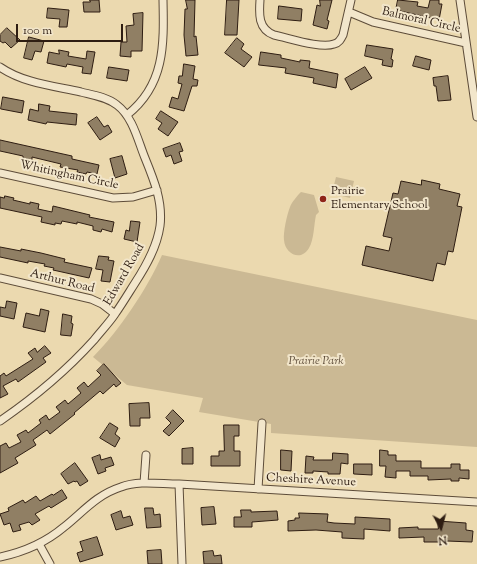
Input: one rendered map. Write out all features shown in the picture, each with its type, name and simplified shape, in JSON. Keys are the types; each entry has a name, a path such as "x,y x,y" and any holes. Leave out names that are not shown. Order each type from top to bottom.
{"street":[{"path":"126,115 136,108 145,98 157,74 162,50 163,0"},
{"path":"260,0 259,16 262,25 267,31 274,35 323,46 334,44 341,39 351,0"},
{"path":"460,0 477,117"},
{"name":"Balmoral Circle","path":"348,12 374,22 466,43"},
{"name":"Edward Road","path":"0,67 15,76 108,99 121,108 132,126 157,190 161,218 157,241 144,268 115,314 80,355 63,372 37,395 0,421"},
{"name":"Whitingham Circle","path":"0,173 113,198 133,197 157,190"},
{"name":"Arthur Road","path":"0,278 91,299 102,304 115,314"},
{"path":"258,489 262,423"},
{"path":"144,483 146,455"},
{"name":"Cheshire Avenue","path":"0,556 24,550 39,544 57,533 104,494 122,486 144,483 477,502"},
{"path":"179,484 182,564"},
{"path":"39,544 50,564"}],"green space":[{"path":"336,177 354,181 350,198 338,195 340,186 334,185"},
{"path":"301,192 314,195 319,212 316,215 311,245 306,252 302,255 298,255 287,249 284,237 290,207"},
{"name":"Prairie Park","path":"162,255 477,320 477,447 271,433 271,424 199,412 203,398 127,385 93,357 103,347 132,309 149,281"}],"building":[{"path":"90,0 99,0 100,12 84,12 83,2 90,2"},
{"path":"186,0 195,0 194,37 196,36 198,55 186,56 184,35 185,9 187,9"},
{"path":"227,0 239,0 237,35 225,35"},
{"path":"320,0 332,0 327,20 329,21 327,29 313,25 317,5 320,6"},
{"path":"398,0 418,2 417,6 428,8 430,0 439,0 439,4 442,4 439,20 396,10"},
{"path":"279,6 302,9 301,21 278,19"},
{"path":"48,8 69,10 67,27 59,27 60,19 47,18"},
{"path":"143,13 142,51 131,51 131,57 120,56 121,42 127,42 126,26 134,25 133,14"},
{"path":"7,28 20,40 11,48 5,42 3,43 0,41 0,35"},
{"path":"29,37 44,41 41,52 35,51 32,60 24,58"},
{"path":"237,38 244,44 241,49 252,57 244,67 225,53"},
{"path":"367,45 393,49 391,59 393,60 392,67 382,65 383,60 365,56"},
{"path":"59,50 69,52 68,56 86,59 87,51 95,52 91,74 82,73 83,67 67,64 66,67 47,63 49,52 59,54"},
{"path":"261,52 281,55 281,58 300,62 300,60 310,61 309,68 338,74 336,88 313,83 314,78 285,73 286,68 259,65"},
{"path":"416,56 431,60 429,70 413,66"},
{"path":"184,64 195,66 193,79 198,80 197,86 192,86 184,111 169,107 172,97 178,99 182,84 178,83 179,76 182,76"},
{"path":"109,67 129,70 127,81 107,78"},
{"path":"365,67 372,78 351,90 345,79"},
{"path":"448,76 451,100 438,101 436,86 434,86 433,78"},
{"path":"3,97 24,101 22,113 1,109"},
{"path":"39,104 50,106 49,111 77,114 76,125 47,122 46,124 28,120 30,109 38,111"},
{"path":"161,111 178,122 168,136 158,129 162,123 156,119"},
{"path":"97,117 104,127 108,125 112,132 100,140 88,123"},
{"path":"0,140 72,156 72,159 99,165 97,174 77,172 78,170 60,167 61,164 32,157 32,160 23,158 23,156 0,151"},
{"path":"180,143 183,151 179,152 182,161 174,164 171,155 166,157 163,149"},
{"path":"122,156 127,174 115,178 110,159"},
{"path":"422,180 440,184 439,189 460,194 457,206 462,207 453,252 448,251 445,265 437,263 433,281 362,265 366,246 389,251 392,238 383,236 393,193 398,194 401,181 421,185"},
{"path":"5,196 14,198 13,200 30,204 30,202 39,204 38,209 52,212 53,206 90,215 89,217 114,222 112,232 102,229 101,232 93,230 93,226 77,222 77,224 62,221 61,224 55,223 55,225 41,222 42,217 0,208 0,197 4,198"},
{"path":"131,221 140,222 137,242 124,239 126,230 129,231"},
{"path":"0,247 41,253 65,259 64,262 92,268 89,278 53,270 54,268 44,266 45,264 28,261 28,263 0,257"},
{"path":"99,256 109,257 108,260 114,261 110,282 101,281 103,270 96,269"},
{"path":"7,301 17,303 14,319 0,316 0,307 5,308"},
{"path":"41,309 49,311 45,332 23,327 26,313 39,316"},
{"path":"63,314 72,316 71,323 73,324 71,336 61,335"},
{"path":"45,346 51,353 43,358 46,362 18,382 16,379 3,386 8,394 0,398 0,376 4,373 6,376 33,359 28,353 35,348 37,352"},
{"path":"104,364 121,383 116,387 114,384 103,394 100,391 50,434 47,430 33,440 36,445 15,458 18,463 0,473 0,446 6,443 9,448 21,442 17,435 26,430 28,433 41,423 39,420 46,415 49,420 60,412 56,407 65,400 68,404 81,393 77,388 84,382 88,387 101,375 97,371"},
{"path":"149,403 150,418 140,418 140,426 130,426 129,404"},
{"path":"173,410 184,421 169,436 163,431 171,423 166,418"},
{"path":"110,423 118,428 115,434 120,438 115,447 100,438"},
{"path":"224,425 239,425 239,436 234,436 234,451 240,451 240,466 211,466 211,456 219,456 219,451 224,451"},
{"path":"193,448 193,464 182,464 182,449"},
{"path":"281,450 292,451 291,471 281,470"},
{"path":"380,450 388,451 388,455 396,455 396,461 421,461 421,468 451,468 451,464 460,464 460,470 469,470 469,479 459,478 459,481 451,481 451,479 428,480 428,476 410,476 410,471 396,471 396,478 385,477 386,466 380,466"},
{"path":"333,453 348,454 348,464 341,463 340,474 328,474 328,472 313,471 313,473 305,473 306,456 314,457 313,460 332,460"},
{"path":"100,455 101,460 111,457 114,465 105,468 106,471 98,474 92,458"},
{"path":"75,463 88,481 80,486 77,481 68,484 61,474"},
{"path":"354,464 372,464 372,475 354,474"},
{"path":"62,490 67,498 51,508 49,506 35,514 40,520 32,525 29,522 19,525 21,530 13,532 10,523 4,525 0,514 9,511 8,508 23,500 25,503 36,496 40,501"},
{"path":"214,507 216,524 202,525 201,508"},
{"path":"145,508 153,508 154,515 160,514 161,527 147,528"},
{"path":"241,510 251,510 251,512 277,511 278,520 252,522 252,527 234,527 234,517 241,517"},
{"path":"121,511 123,518 130,516 133,525 116,530 111,515"},
{"path":"299,513 328,514 327,522 334,523 355,524 355,517 390,519 390,531 364,529 364,539 342,538 342,532 316,530 288,531 288,521 299,518"},
{"path":"438,521 466,523 466,530 473,531 472,542 424,542 424,537 399,538 399,528 418,527 418,529 438,529"},
{"path":"97,537 103,555 80,562 77,553 83,551 80,542"},
{"path":"161,550 162,564 148,564 147,551"},
{"path":"213,551 214,556 221,555 222,564 204,564 203,552"}],"place":[{"name":"Prairie Elementary School","path":"323,199"}]}
